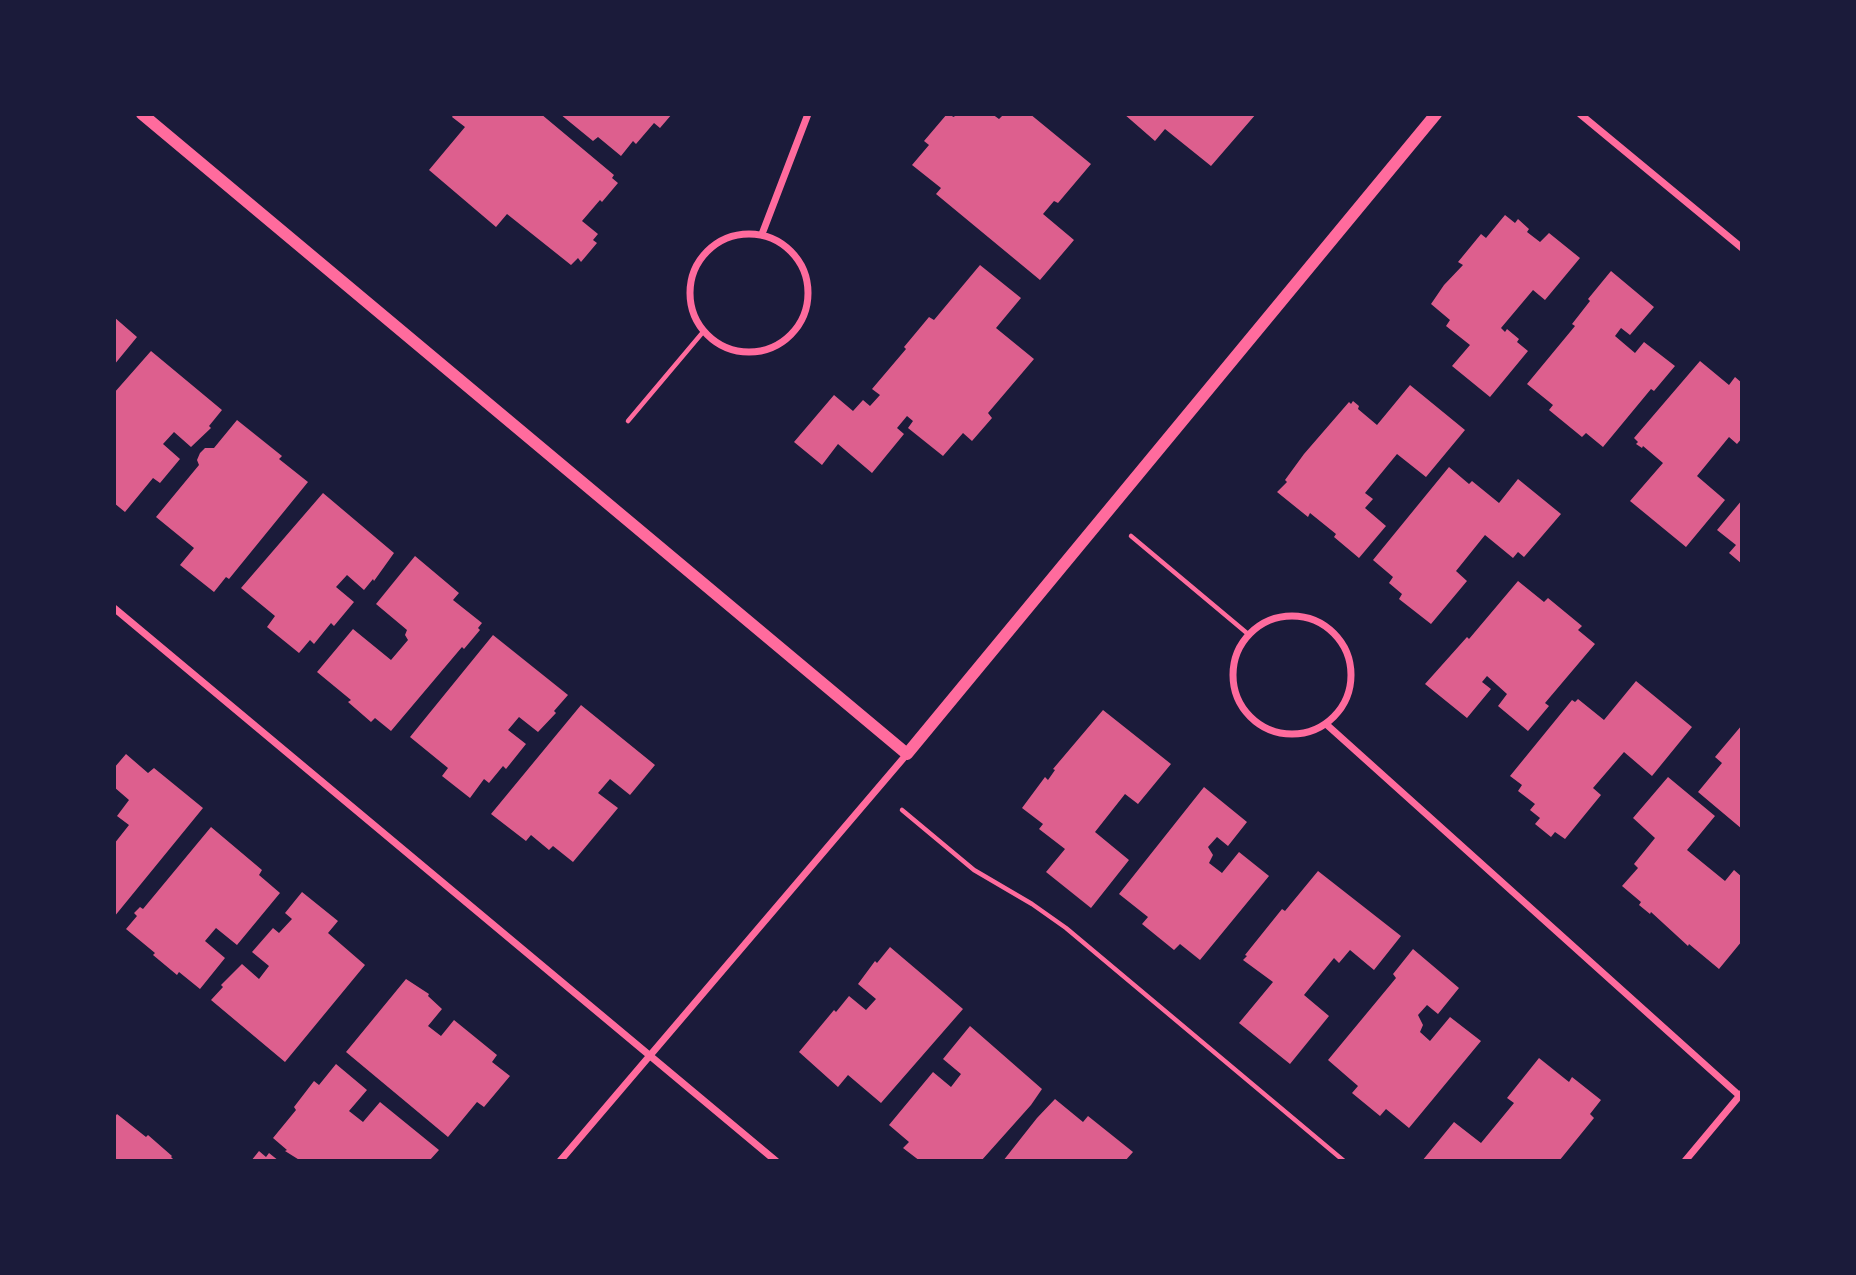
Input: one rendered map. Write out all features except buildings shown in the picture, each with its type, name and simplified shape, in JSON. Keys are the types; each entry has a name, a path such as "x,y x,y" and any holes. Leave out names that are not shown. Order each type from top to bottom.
{"street":[{"path":"142,114 907,754"},
{"path":"762,234 808,114"},
{"path":"560,1161 877,790 1436,114"},
{"path":"1580,114 1742,248"},
{"path":"738,234 762,234 785,245 801,264 809,288 805,312 792,334 772,348 747,352 723,347 703,332 691,310 689,286 697,262 714,244 738,234"},
{"path":"114,608 776,1161"},
{"path":"1293,615 1317,622 1337,637 1349,658 1351,683 1343,707 1326,724 1303,734 1278,733 1255,723 1239,704 1232,680 1235,655 1248,634 1268,620 1293,615"},
{"path":"1326,724 1741,1095 1685,1161"}],"path":[{"path":"628,421 703,332"},
{"path":"1105,514 1248,634"},
{"path":"877,790 974,870 1032,904 1066,928 1344,1161"}]}
